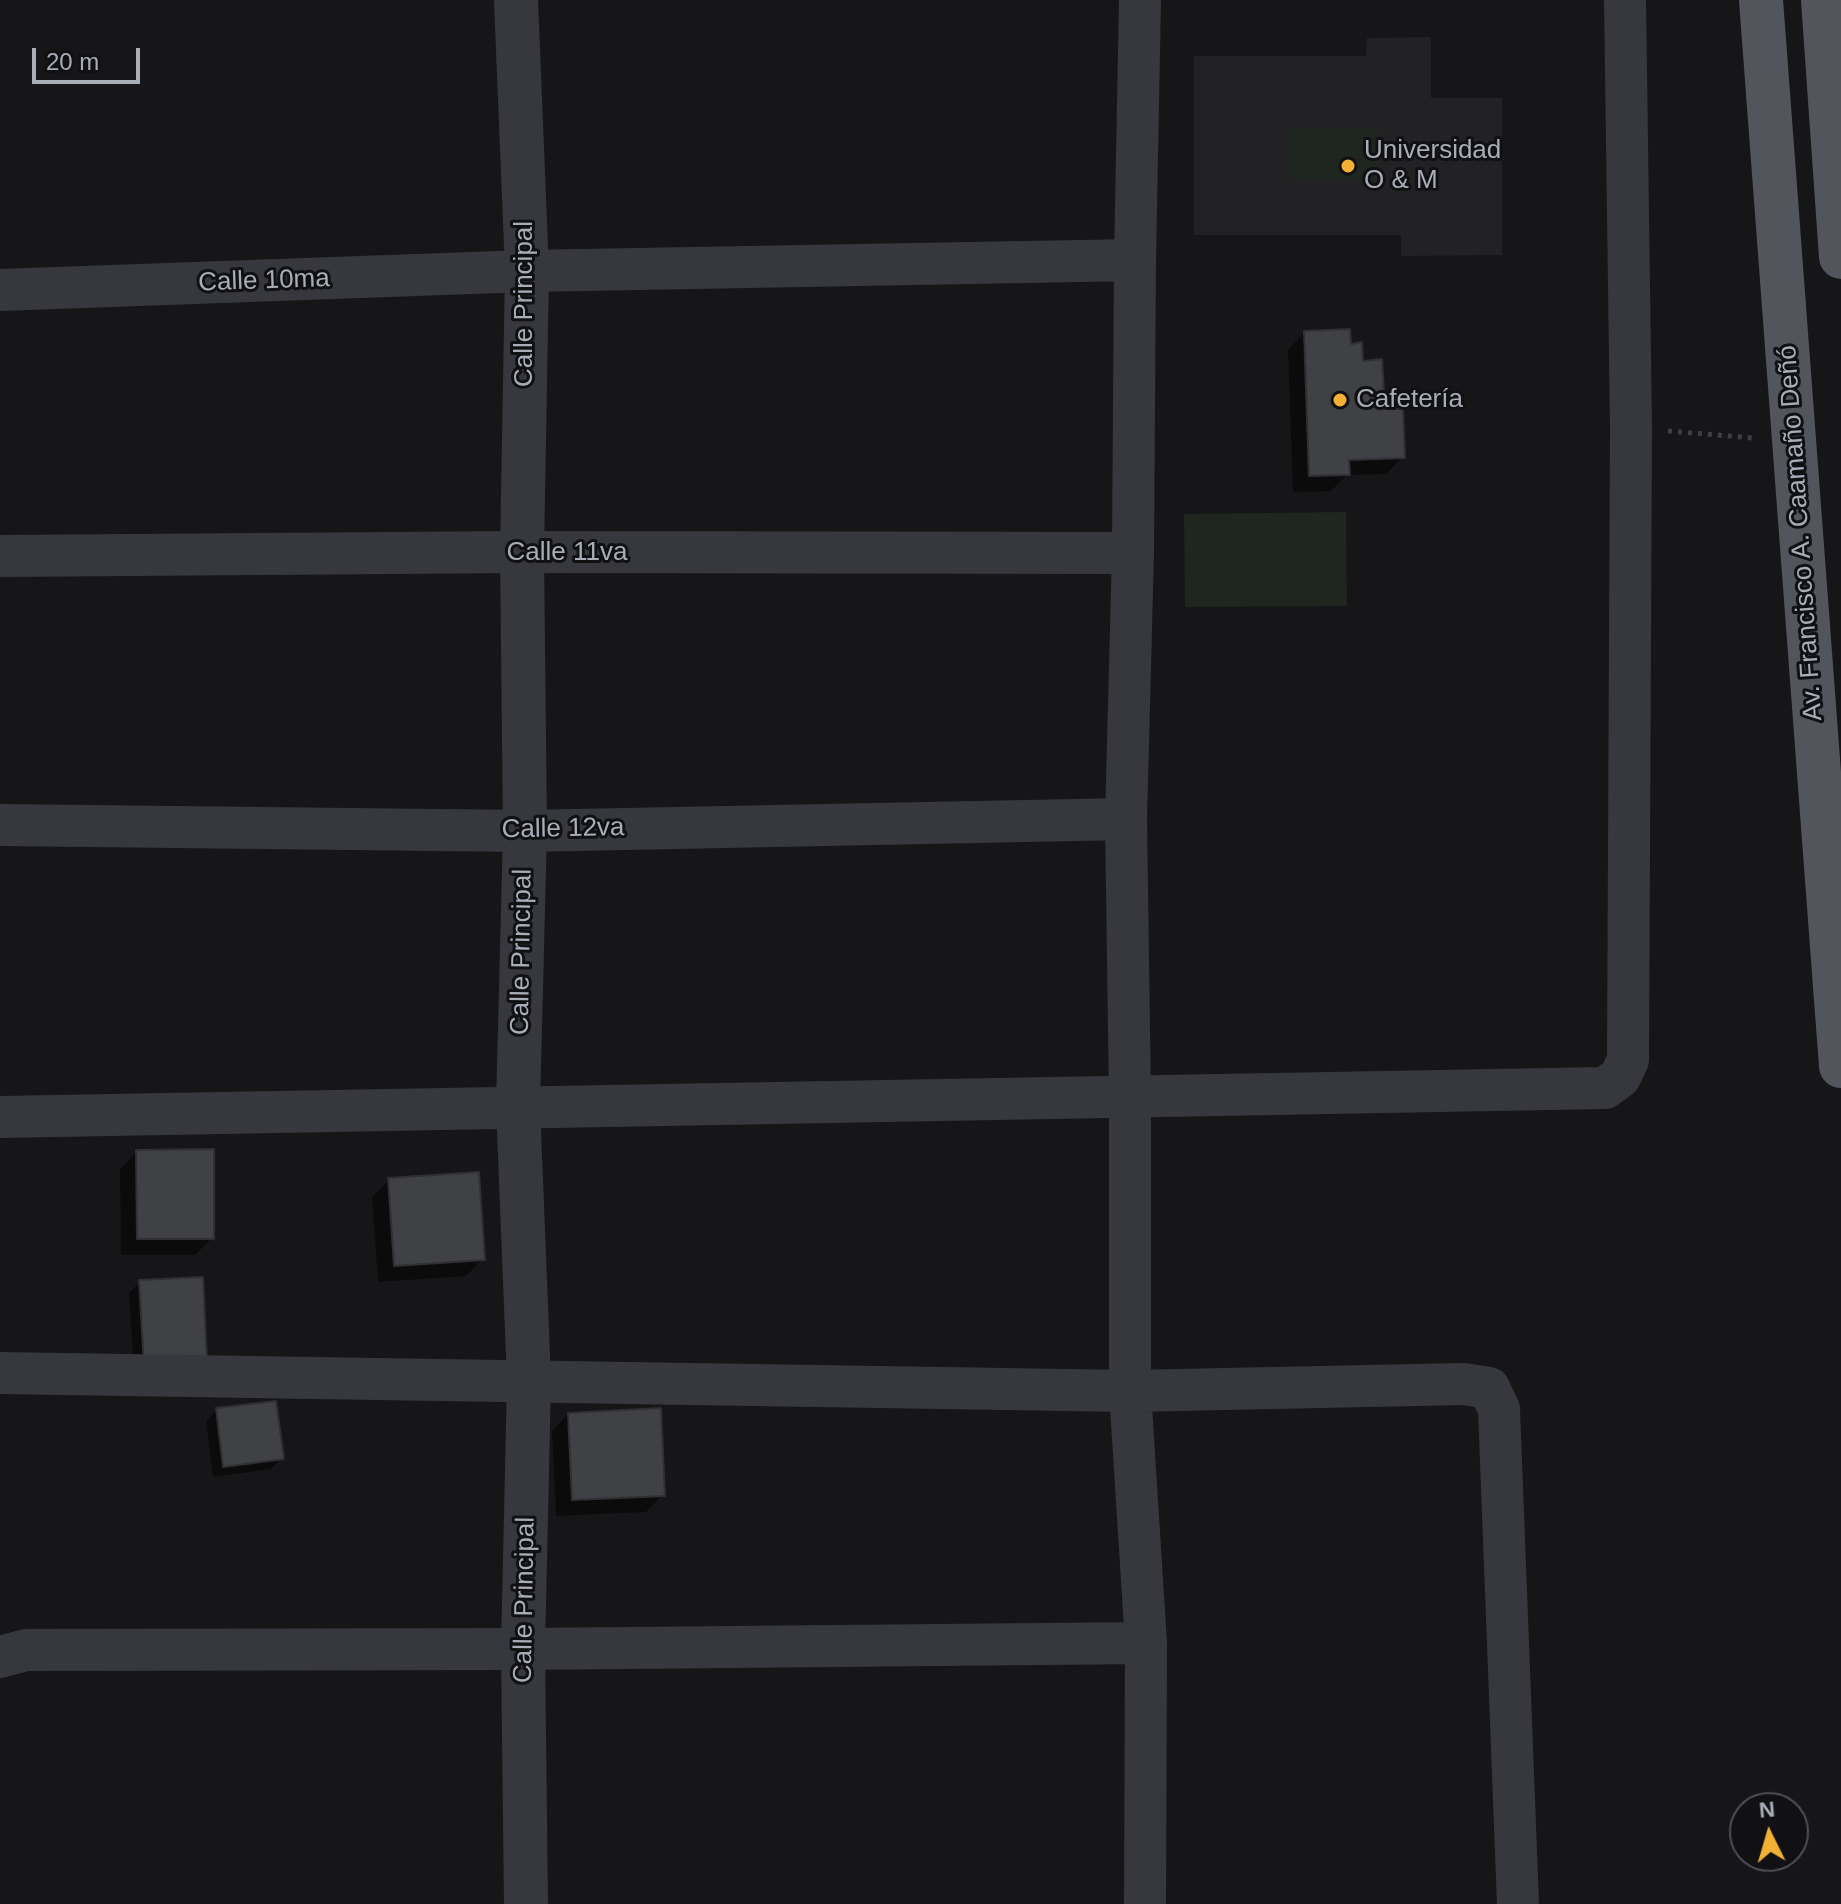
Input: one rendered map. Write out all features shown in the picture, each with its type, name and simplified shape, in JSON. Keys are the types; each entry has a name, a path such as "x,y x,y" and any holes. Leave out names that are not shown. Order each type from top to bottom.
{"main road":[{"name":"Av. Francisco A. Caamaño Deñó","path":"1761,0 1841,1066"},
{"path":"1823,0 1841,257"}],"street":[{"name":"Calle Principal","path":"516,0 527,271 522,552 525,831 518,1106 529,1380 523,1649 526,1904"},
{"path":"1140,0 1133,553 1126,819 1130,1391 1146,1643 1145,1904"},
{"path":"0,1117 1605,1088 1620,1077 1628,1060 1631,428 1625,0"},
{"name":"Calle 10ma","path":"0,290 527,271 1135,260"},
{"name":"Calle 11va","path":"0,556 522,552 1133,553"},
{"name":"Calle 12va","path":"0,825 525,831 1126,819"},
{"path":"0,1373 1130,1391 1464,1384 1489,1388 1499,1409 1518,1904"},
{"path":"0,1657 26,1650 1146,1643"}],"path":[{"path":"1631,428 1794,442"}],"shaded area":[{"name":"Universidad O & M","path":"1431,37 1431,98 1502,98 1502,255 1401,256 1401,235 1194,235 1194,56 1366,56 1367,38"},
{"path":"1289,128 1378,129 1378,179 1288,178"},
{"path":"1346,512 1347,606 1185,607 1184,514"}],"building":[{"path":"1350,329 1351,344 1362,342 1363,361 1382,359 1385,409 1403,409 1405,458 1349,460 1350,475 1309,476 1304,331"},
{"path":"214,1149 214,1239 137,1239 136,1150"},
{"path":"479,1172 485,1260 394,1266 388,1178"},
{"path":"203,1277 207,1362 144,1366 139,1280"},
{"path":"276,1401 284,1459 223,1467 216,1408"},
{"path":"661,1408 665,1496 572,1500 568,1413"}],"place":[{"name":"Universidad O & M","path":"1348,166"},
{"name":"Cafetería","path":"1340,400"}]}
